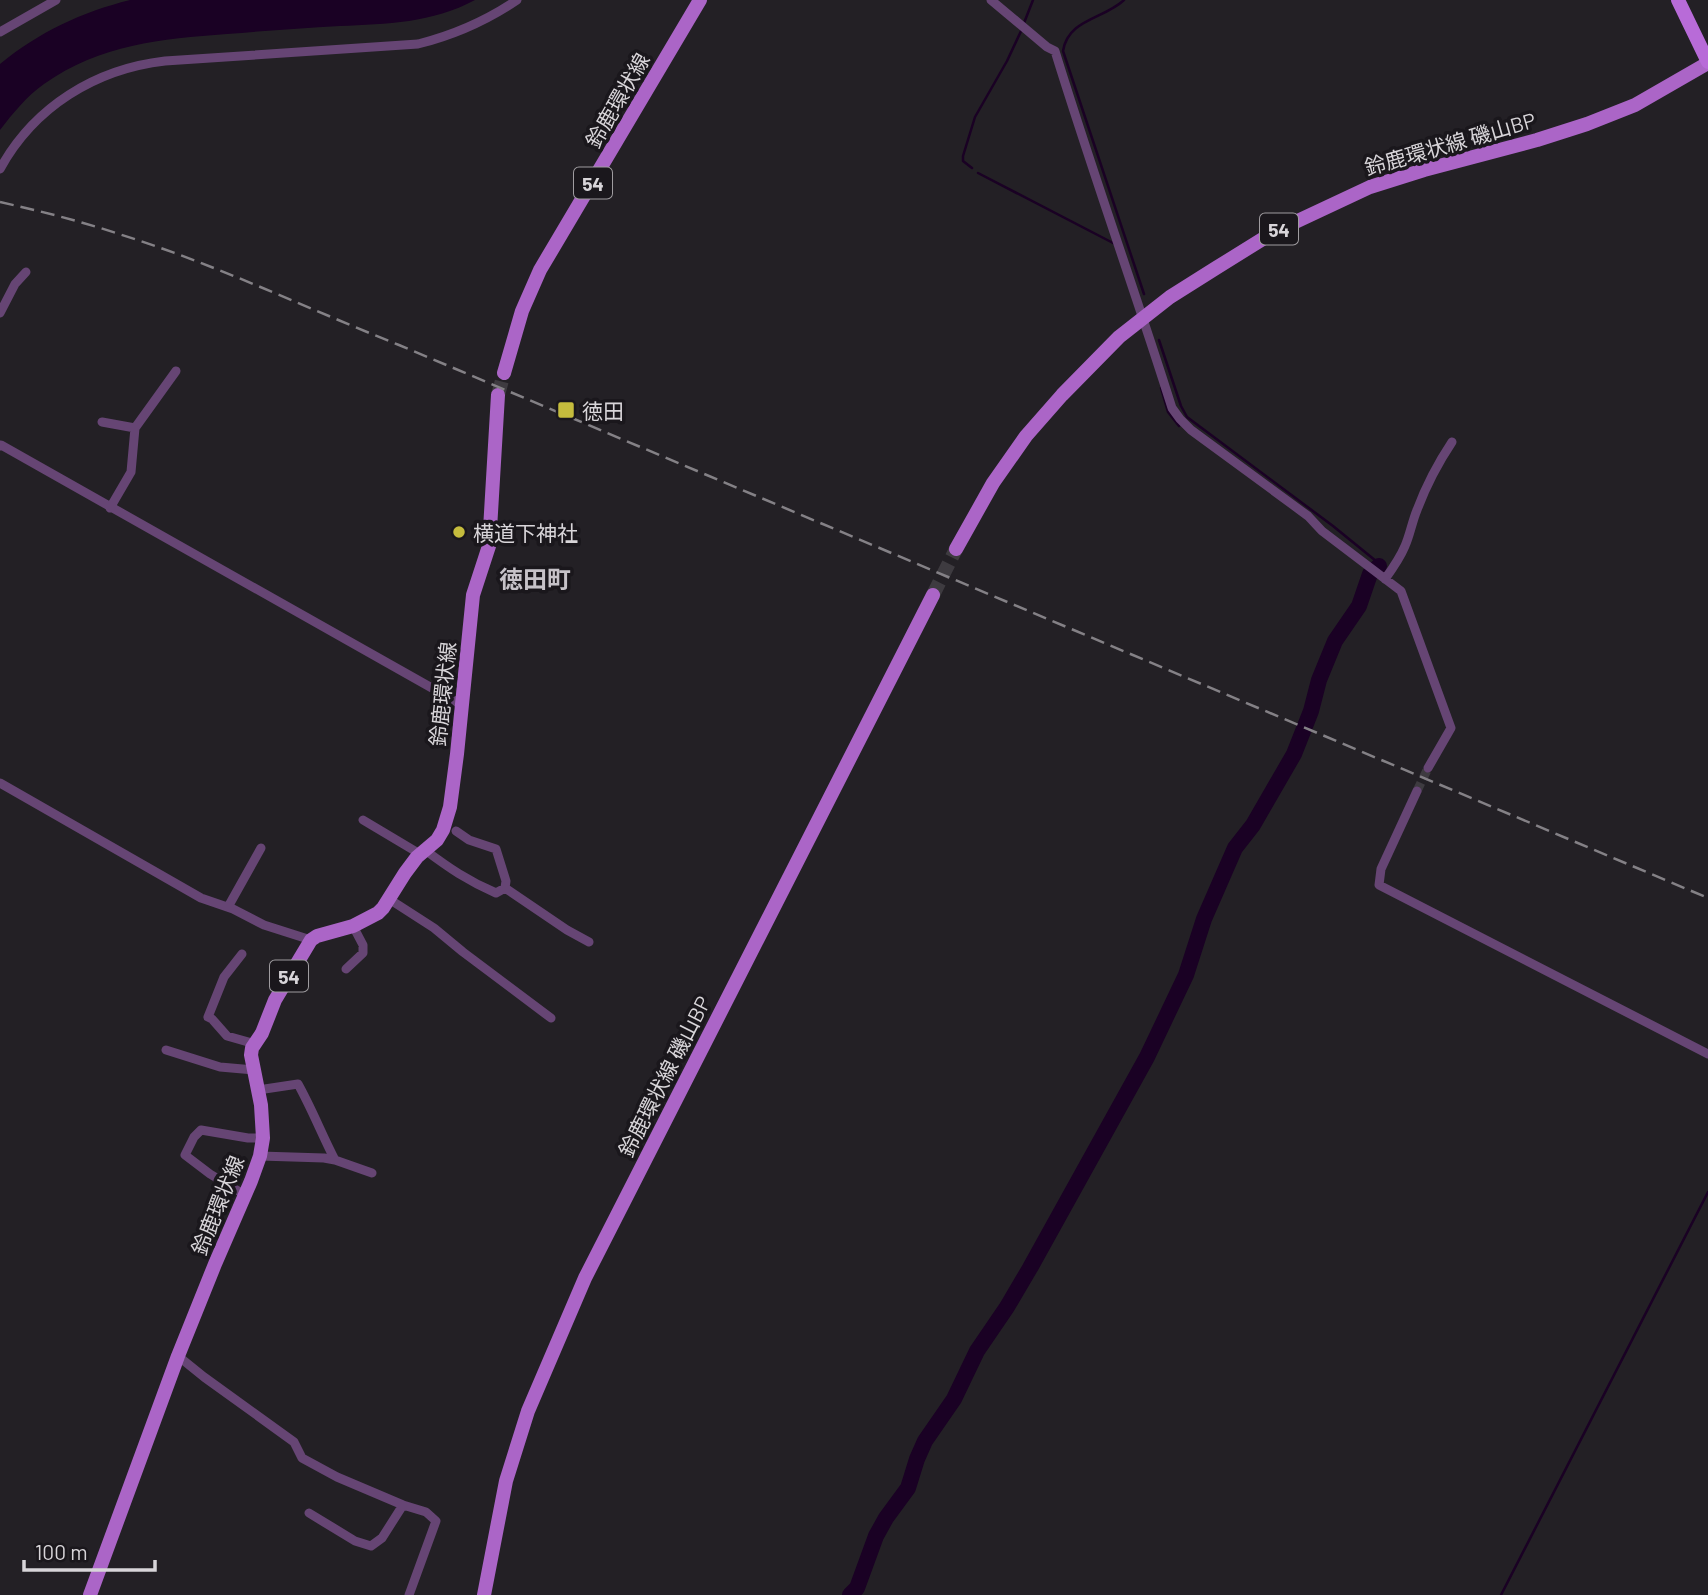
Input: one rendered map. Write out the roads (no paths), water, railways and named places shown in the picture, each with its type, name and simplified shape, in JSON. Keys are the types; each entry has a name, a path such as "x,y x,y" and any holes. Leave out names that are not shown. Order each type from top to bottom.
{"highway":[{"path":"1678,0 1708,63"}],"main road":[{"name":"鈴鹿環状線","path":"504,373 522,311 540,270 700,0"},
{"name":"鈴鹿環状線 磯山BP","path":"956,549 993,483 1026,436 1119,337 1170,297 1274,232 1370,187 1587,124 1634,105 1708,63"},
{"name":"鈴鹿環状線","path":"90,1595 178,1356 260,1156 263,1138 252,1048 262,1033 275,1000 311,940 353,926 378,913 405,873 423,852 438,840 443,830 450,807 473,595 489,546 498,395"},
{"name":"鈴鹿環状線 磯山BP","path":"484,1595 506,1481 528,1412 585,1278 933,595"}],"street":[{"path":"0,32 55,0"},
{"path":"0,169 17,143 47,110 78,88 112,72 165,61 418,44 457,33 517,0"},
{"path":"991,0 1055,51 1172,408 1184,424 1308,516 1322,531 1401,591 1451,729 1428,768"},
{"path":"0,313 15,284 26,272"},
{"path":"110,508 131,472 135,428 176,371"},
{"path":"102,422 135,428"},
{"path":"1383,578 1397,563 1425,490 1452,442"},
{"path":"0,446 462,705"},
{"path":"0,783 201,898 228,907 264,925 311,940"},
{"path":"1417,791 1381,869 1380,885 1708,1054"},
{"path":"363,820 480,886 496,893 505,888"},
{"path":"456,831 469,840 496,849 506,881 505,888"},
{"path":"228,907 261,848"},
{"path":"505,888 589,943"},
{"path":"389,899 434,928 551,1018"},
{"path":"345,969 363,953 363,945 353,926"},
{"path":"242,954 224,977 208,1017 228,1036 255,1044"},
{"path":"166,1050 220,1067 254,1070"},
{"path":"258,1090 298,1084 335,1160"},
{"path":"245,1195 185,1155 194,1137 201,1130 248,1139 263,1138"},
{"path":"260,1156 324,1158 372,1173"},
{"path":"178,1356 294,1441 302,1458 402,1506 426,1512 436,1521 409,1595"},
{"path":"309,1513 355,1541 371,1546 382,1538 402,1506"}],"waterway":[{"path":"1024,23 1033,0"},
{"path":"1124,0 1079,26 1066,40 1063,51 1144,294"},
{"path":"972,168 963,161 963,156 975,117 1022,29"},
{"path":"978,173 1115,244"},
{"path":"1159,340 1187,417 1333,526 1379,566"},
{"path":"1161,388 1168,412 1179,426"},
{"path":"850,1595 857,1588 876,1536 908,1488 925,1441 954,1399 977,1351 1030,1268 1147,1057 1186,975 1204,919 1235,848 1253,825 1294,754 1335,641 1359,606 1370,574 1379,566"},
{"path":"1501,1595 1708,1192"}],"tunnel":[{"path":"498,395 504,373"},
{"path":"933,595 956,549"},
{"path":"1417,791 1428,768"}],"railway":[{"path":"0,202 104,229 225,273 1708,898"}],"place":[{"name":"徳田","path":"566,410"},
{"name":"横道下神社","path":"459,532"}],"district":[{"name":"徳田町","path":"535,578"}]}
